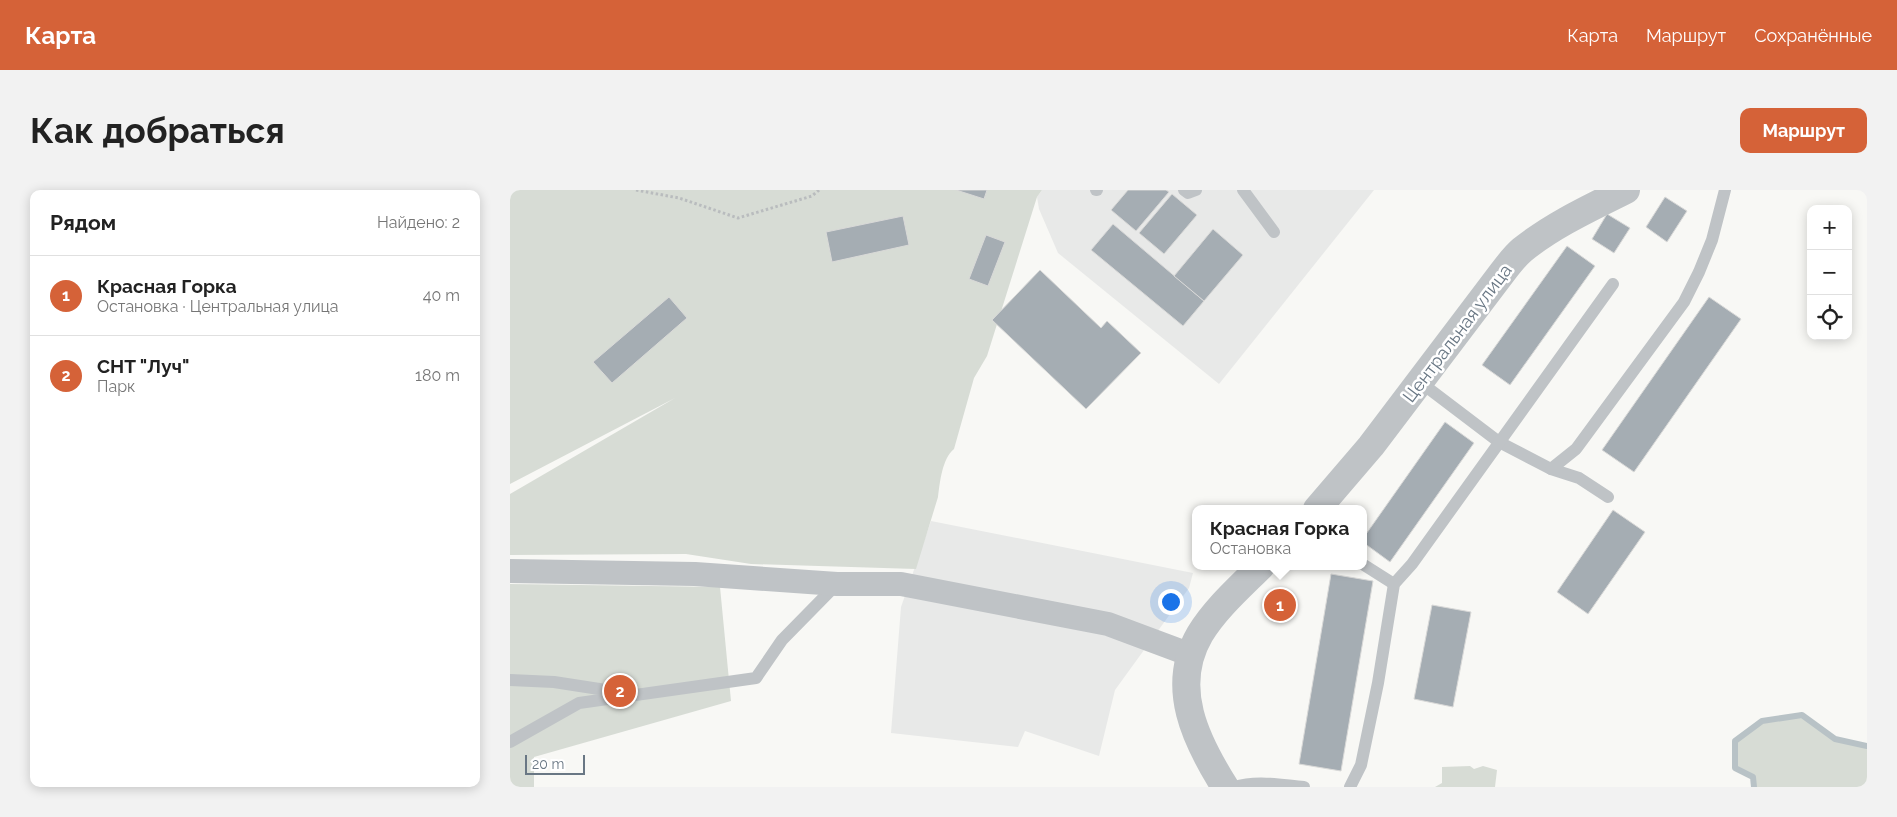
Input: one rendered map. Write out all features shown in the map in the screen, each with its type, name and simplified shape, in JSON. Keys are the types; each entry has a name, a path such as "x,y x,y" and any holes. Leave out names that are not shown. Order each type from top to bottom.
{"street":[{"name":"Центральная улица","path":"1320,505 1371,446 1520,251 1543,234 1626,190"},
{"path":"1225,787 1196,737 1190,717 1187,684 1191,655 1200,635 1211,619 1257,570"},
{"path":"510,571 695,574 837,584 901,584 1108,624 1191,655"}],"lane":[{"path":"1184,190 1188,193 1196,190"},
{"path":"1243,190 1274,232"},
{"path":"1551,469 1576,449 1684,302 1712,240 1724,190"},
{"path":"1350,787 1361,765 1378,683 1394,584 1412,564 1613,284"},
{"path":"1420,382 1499,442 1551,469 1579,478 1608,497"},
{"path":"1367,568 1394,584"},
{"path":"510,742 579,703 756,678 782,640 837,584"},
{"path":"510,680 554,682 638,694"},
{"path":"1234,787 1260,782 1304,787"}],"path":[{"path":"636,190 679,198 738,218 812,196 819,190"}],"shaded area":[{"path":"510,190 1042,190 1037,197 987,356 974,378 954,449 944,465 938,497 916,569 751,564 686,554 510,555 510,494 675,398 510,484"},
{"path":"1042,190 1374,190 1219,384 1058,253 1039,209 1037,197"},
{"path":"931,521 1193,573 1189,588 1115,690 1099,756 1025,731 1018,747 891,733 901,607"},
{"path":"510,584 720,587 731,701 534,757 534,787 510,787"},
{"path":"1802,715 1835,739 1867,746 1867,787 1754,787 1753,777 1735,768 1735,741 1762,721"},
{"path":"1470,766 1474,769 1483,766 1497,770 1495,787 1435,787 1442,783 1442,767"}],"building":[{"path":"956,190 987,190 984,199"},
{"path":"1128,190 1166,190 1169,192 1136,231 1111,210"},
{"path":"1172,194 1197,215 1164,254 1139,233"},
{"path":"1665,197 1687,211 1667,242 1646,227"},
{"path":"1607,214 1630,228 1614,253 1592,239"},
{"path":"903,216 909,245 832,262 826,232"},
{"path":"1113,224 1204,301 1183,326 1091,250"},
{"path":"1213,229 1243,255 1204,301 1174,276"},
{"path":"986,235 1005,242 988,286 969,279"},
{"path":"1567,246 1595,266 1510,385 1482,365"},
{"path":"1040,270 1101,328 1107,321 1141,353 1086,409 992,320"},
{"path":"669,297 687,318 612,383 593,362"},
{"path":"1709,297 1741,319 1634,472 1602,450"},
{"path":"1445,422 1474,443 1390,562 1367,545 1367,533"},
{"path":"1613,510 1645,532 1588,614 1557,592"},
{"path":"1331,574 1373,581 1341,771 1299,764"},
{"path":"1432,605 1471,612 1453,707 1414,699"}],"waterway":[{"path":"1754,787 1753,777 1735,768 1735,741 1762,721 1802,715 1835,739 1867,746"}],"place":[{"name":"Красная Горка","path":"1280,605"},
{"name":"СНТ \"Луч\"","path":"620,691"}]}
